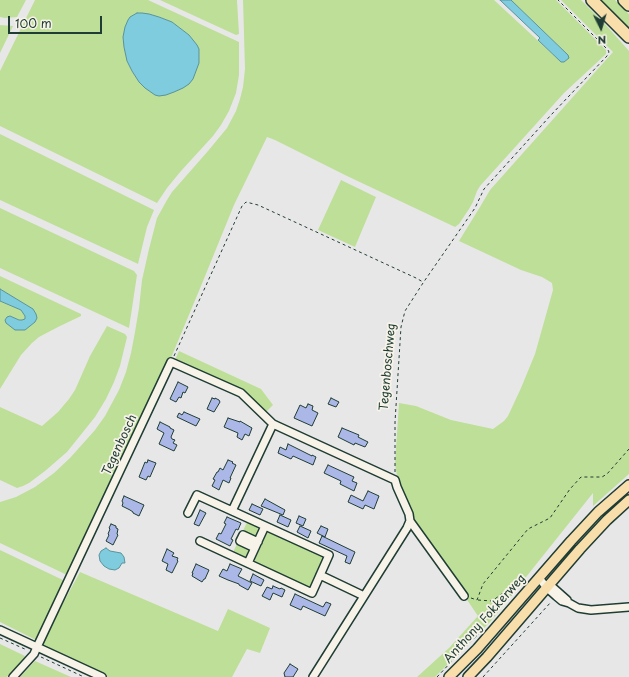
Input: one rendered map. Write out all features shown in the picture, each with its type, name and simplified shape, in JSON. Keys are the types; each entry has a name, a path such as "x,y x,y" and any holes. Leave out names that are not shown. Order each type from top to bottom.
{"highway":[{"path":"592,0 629,37"},
{"path":"624,0 629,5"}],"main road":[{"name":"Anthony Fokkerweg","path":"449,677 477,649 598,512 629,485"},
{"name":"Anthony Fokkerweg","path":"468,677 580,549 607,520 629,500"}],"street":[{"path":"171,362 241,393 273,424 395,480 409,514 410,521 464,596"},
{"name":"Tegenbosch","path":"13,677 36,650 67,578 171,362"},
{"path":"232,511 273,424"},
{"path":"188,513 196,495 329,555 312,593 200,541"},
{"path":"313,677 410,521"},
{"path":"248,563 265,526"},
{"path":"320,575 364,596"},
{"name":"Anthony Fokkerweg","path":"539,578 566,598 569,603"},
{"name":"Anthony Fokkerweg","path":"548,586 562,601 578,608 591,610 629,607"},
{"path":"0,630 36,650 102,677"}],"path":[{"name":"Tegenboschweg","path":"395,480 395,422 401,327 406,311 423,283 475,208 484,189 607,56 609,52 558,0"},
{"path":"171,362 242,206 246,202 258,205 416,278 423,283"},
{"path":"478,600 483,584 528,529 550,518 570,489 581,477 602,477 607,474 629,448"},
{"path":"464,596 492,602 506,591 514,597"},
{"path":"483,677 556,596"},
{"path":"0,638 36,650 84,677"}],"green space":[{"path":"0,0 26,0 17,17 5,18 0,17"},
{"path":"35,0 148,0 239,42 239,75 236,93 229,111 213,136 181,171 157,203 0,126 0,71","holes":["137,13 142,13 172,22 189,35 199,49 199,63 139,82 127,61"]},
{"path":"160,0 237,0 239,34 236,35"},
{"path":"243,0 494,0 561,62 564,62 568,55 511,0 556,0 606,50 606,54 564,93 480,186 469,209 459,224 455,227 267,137 234,205 168,365 67,575 0,543 0,502 16,497 35,487 54,473 70,458 95,430 105,416 119,390 131,353 139,308 142,280 157,218 172,192 227,128 236,111 240,99 245,69"},
{"path":"561,0 581,0 629,51 629,474 593,506 593,493 491,621 435,677 417,677 449,648 478,616 413,520 404,498 395,464 399,403 416,406 451,420 493,429 508,416 535,354 553,290 552,283 542,277 521,270 459,241 490,190 613,52"},
{"path":"601,0 615,0 629,14 629,28"},
{"path":"0,25 13,26 0,53"},
{"path":"0,134 154,210 147,227 138,264 0,200"},
{"path":"341,180 376,197 355,247 318,230"},
{"path":"0,208 134,271 137,275 129,328 0,268"},
{"path":"0,276 81,314 81,316 39,337 32,343 21,355 0,389 0,301 21,310 25,316 25,319 22,320 10,316 5,320 30,326 37,318 33,309 0,289"},
{"path":"107,326 125,334 127,337 120,366 114,382 95,417 67,452 29,483 17,488 0,480 0,407 42,426 58,412 75,390 90,356"},
{"path":"179,351 261,389 273,405 265,413 242,390 175,360"},
{"path":"248,520 259,526 261,530 258,537 255,538 242,533"},
{"path":"269,532 323,557 324,560 311,587 309,588 255,563 255,559 267,533"},
{"path":"238,542 251,547 248,557 244,559 232,554"},
{"path":"0,550 65,581 38,641 0,622"},
{"path":"80,572 218,631 228,609 270,628 260,653 247,649 232,677 107,677 44,648 42,642"},
{"path":"0,644 25,656 7,677 0,677"},
{"path":"35,661 71,677 20,677"}],"water":[{"path":"500,0 511,0 568,55 569,58 564,62 561,62 538,40 540,38"},
{"path":"137,13 149,14 172,22 189,35 197,45 199,49 199,63 193,79 189,84 174,92 159,96 145,88 139,82 127,61 123,37 128,20"},
{"path":"0,289 33,309 37,318 35,322 25,330 15,330 6,323 5,320 7,317 10,316 22,320 25,319 25,316 21,310 0,301"},
{"path":"106,548 110,551 121,553 124,557 125,563 122,563 119,568 115,570 104,566 100,561 99,555 101,551"}],"building":[{"path":"178,382 188,387 185,393 183,392 181,398 179,397 176,402 170,399"},
{"path":"212,398 219,400 220,402 214,412 207,409"},
{"path":"331,398 339,402 336,407 328,404"},
{"path":"308,404 313,406 312,410 318,413 312,426 294,418 300,405 306,408"},
{"path":"184,412 200,419 196,426 177,417 179,413 182,415"},
{"path":"228,418 240,421 252,428 249,436 245,434 242,440 237,437 238,433 224,427"},
{"path":"160,422 174,430 171,437 175,440 173,443 177,445 174,451 159,444 164,433 157,429"},
{"path":"342,428 359,435 358,437 368,442 365,447 355,443 354,445 338,437"},
{"path":"288,444 316,457 313,465 293,456 291,459 278,453 280,447 286,450"},
{"path":"148,460 156,463 150,477 148,476 146,480 139,477 145,462 147,463"},
{"path":"228,460 236,465 229,483 223,480 219,490 212,486 215,480 213,479 220,468 223,470"},
{"path":"328,465 354,477 352,481 357,483 354,491 340,484 341,481 324,473"},
{"path":"368,491 379,496 374,509 365,505 363,509 348,502 351,495 363,501"},
{"path":"124,496 144,505 139,516 122,506"},
{"path":"265,499 285,510 283,515 261,506"},
{"path":"252,504 263,509 260,515 249,510"},
{"path":"200,510 206,513 199,526 194,524"},
{"path":"280,515 291,520 288,527 277,522"},
{"path":"299,516 306,519 303,526 296,523"},
{"path":"227,517 241,523 231,539 233,540 230,546 216,539 219,533 221,534 226,524 224,523"},
{"path":"111,524 116,526 118,529 118,535 113,545 106,541"},
{"path":"300,526 311,531 308,538 297,532"},
{"path":"321,526 328,529 325,537 317,533"},
{"path":"322,536 355,552 350,564 345,562 347,556 319,543"},
{"path":"167,549 174,553 172,556 178,558 172,573 166,570 168,564 162,561"},
{"path":"196,564 209,570 202,582 192,576"},
{"path":"230,564 242,569 238,576 252,583 248,590 239,584 219,576 223,569 227,571"},
{"path":"253,574 264,580 261,586 250,581"},
{"path":"273,586 285,590 282,597 273,593 270,600 262,596 267,587 272,589"},
{"path":"295,594 323,607 326,602 331,604 325,616 303,606 301,610 290,605"},
{"path":"290,664 298,669 293,677 285,677 284,673"}]}
